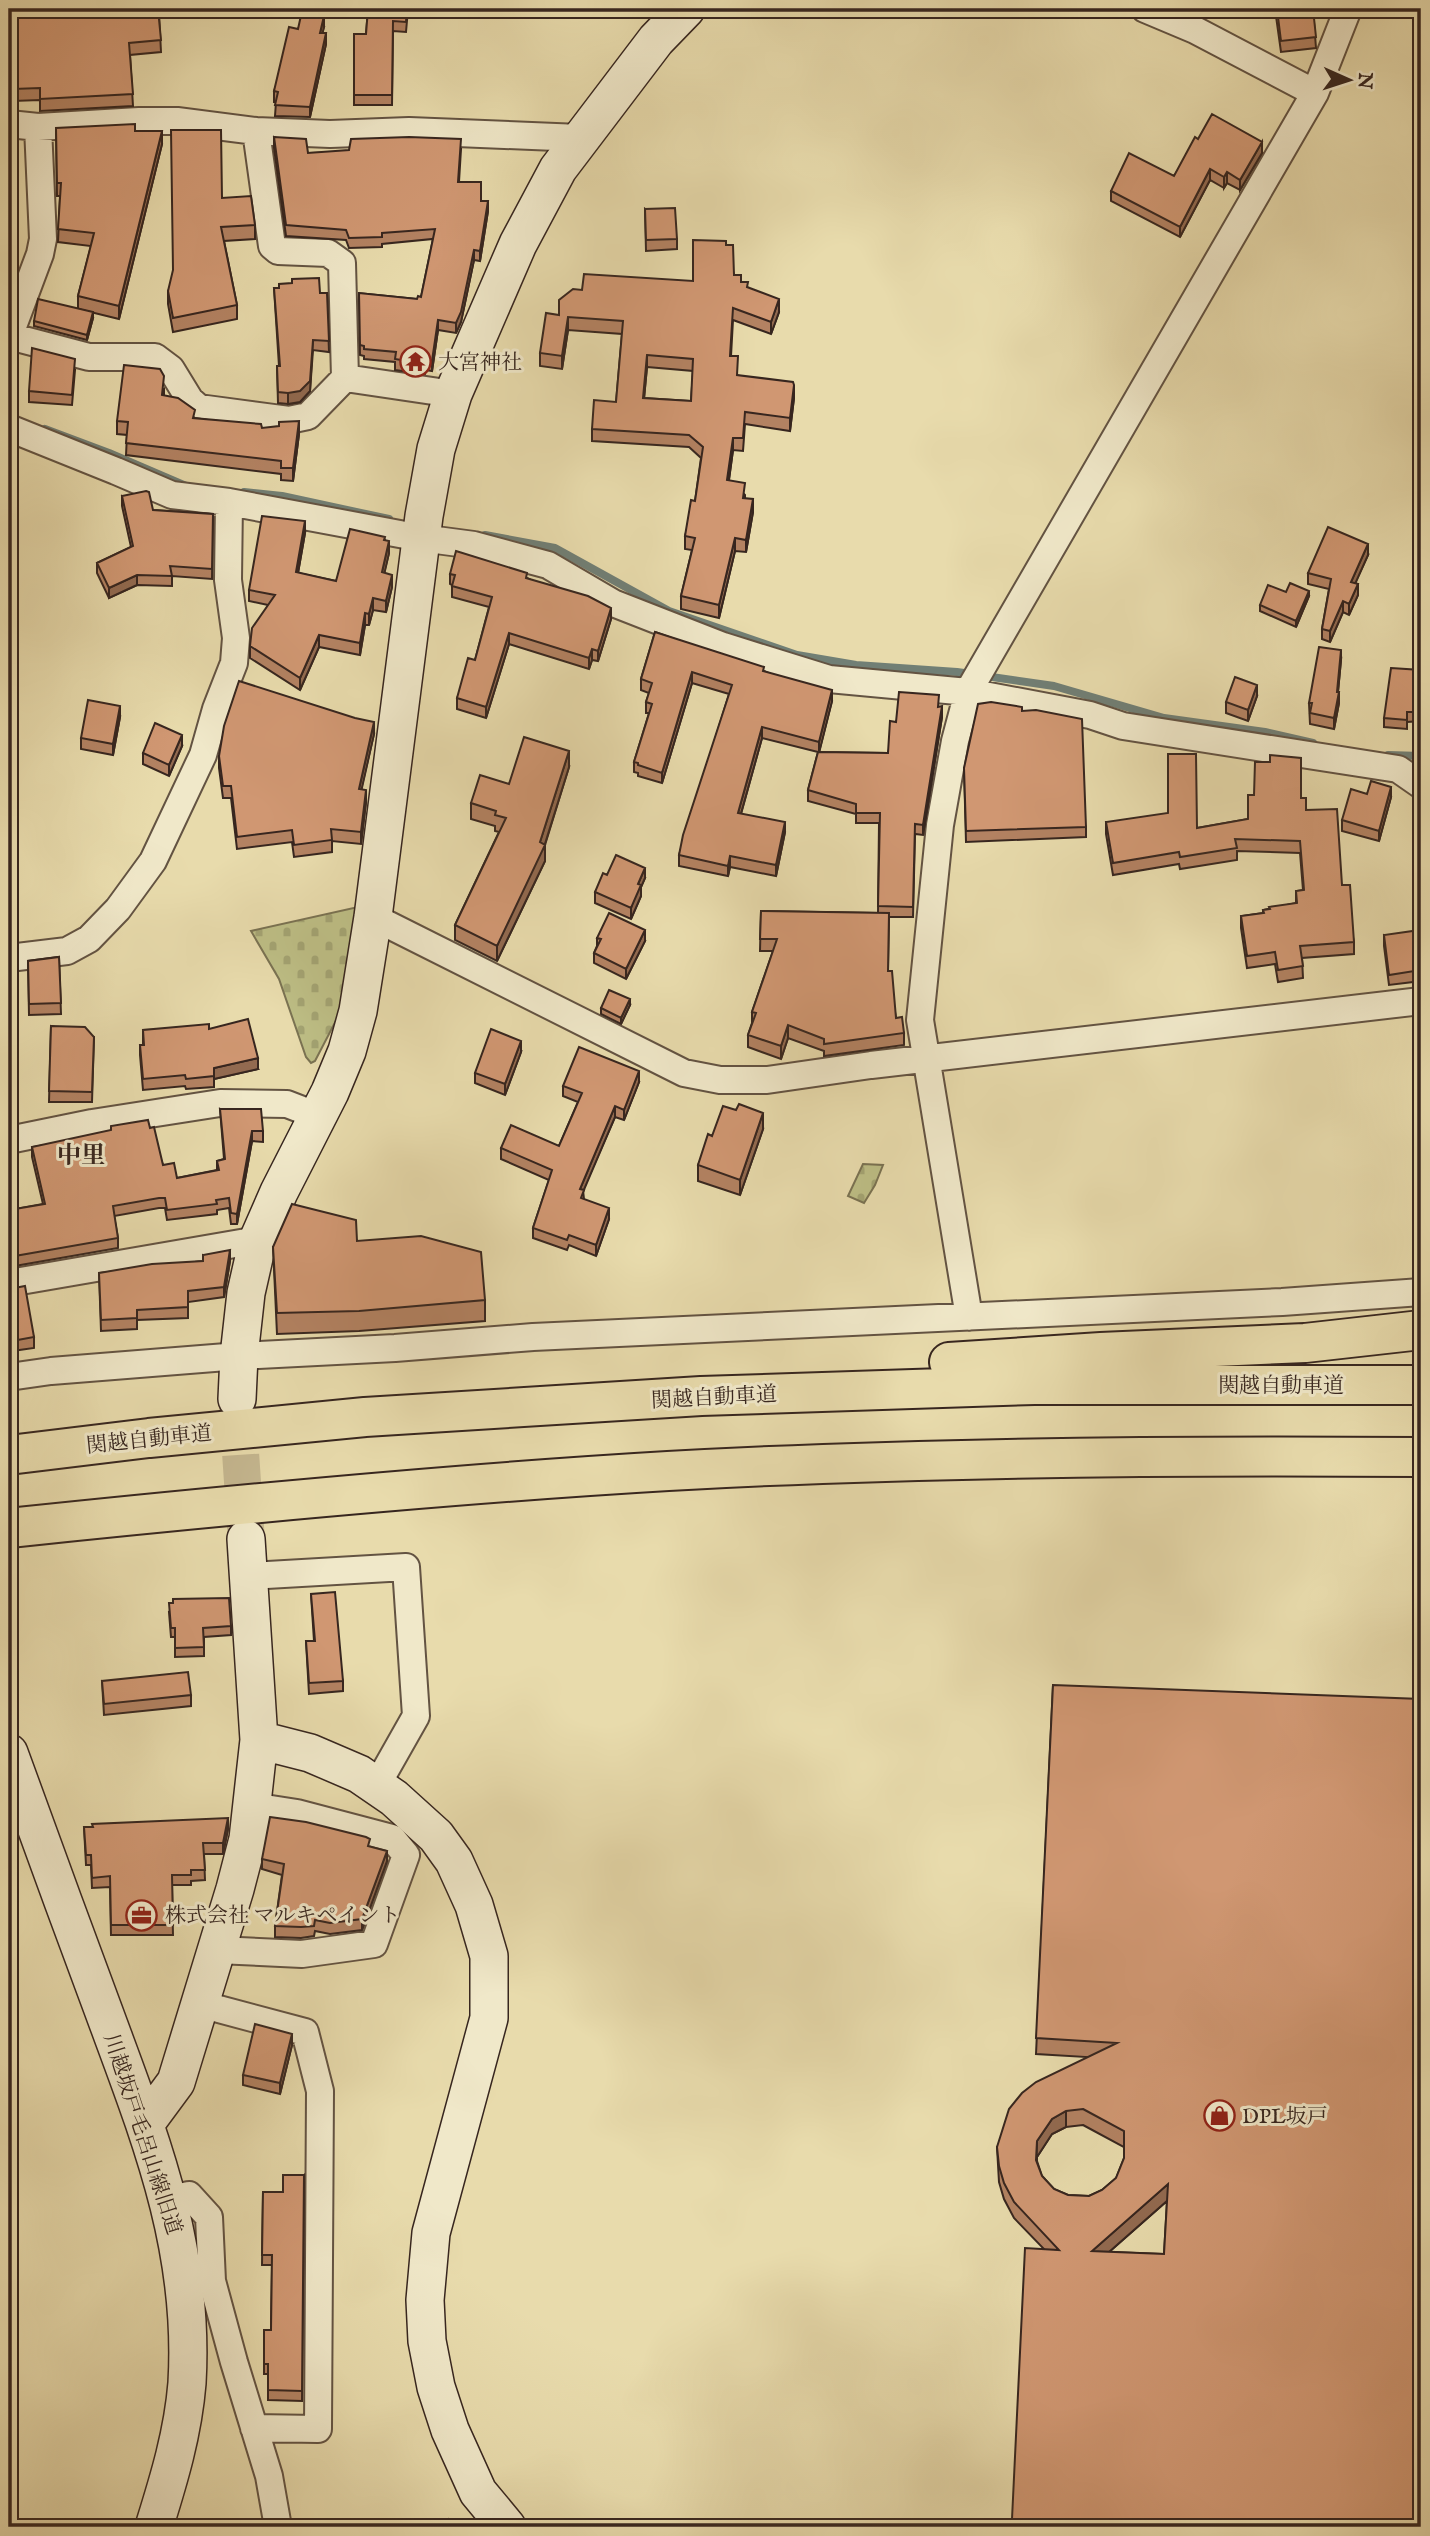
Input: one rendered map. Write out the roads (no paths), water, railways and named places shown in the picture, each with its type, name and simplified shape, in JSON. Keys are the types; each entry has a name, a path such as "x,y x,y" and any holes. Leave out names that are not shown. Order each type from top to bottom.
{"highway":[{"path":"701,1396 762,1380 918,1364 1305,1343 1421,1330"},
{"name":"関越自動車道","path":"9,1455 365,1417 701,1396 1034,1385 1421,1385"},
{"path":"1339,1456 1421,1463"},
{"path":"9,1528 302,1498 671,1471 938,1461 1421,1457"}],"street":[{"path":"237,1399 246,1293 258,1240 347,1051 358,1011 373,917 423,530 436,449 453,394 538,203 558,169 656,40 686,9"},
{"path":"1145,9 1195,30 1315,93"},
{"path":"969,1317 920,1020 939,838 955,741 973,683 1315,93 1348,9"},
{"path":"9,124 38,128 177,121 256,131 330,134 409,131 580,138"},
{"path":"38,128 43,239 40,254 9,336 89,357 155,357 171,369 190,400 200,408 289,420 308,416 345,378 342,263 328,253 278,251 272,246 256,131"},
{"path":"345,378 453,394"},
{"path":"9,428 172,495 423,530 548,565 613,603 723,646 830,679 973,683 1123,726 1398,769 1421,785"},
{"path":"9,958 67,951 89,939 118,909 153,861 203,755 216,709 234,663 236,638 228,580 229,502"},
{"path":"373,917 684,1073 720,1080 767,1080 1421,1001"},
{"path":"9,1140 92,1123 220,1103 287,1104 318,1116"},
{"path":"9,1283 258,1240"},
{"path":"9,1377 51,1371 239,1356 533,1337 1282,1302 1421,1292"},
{"path":"145,2124 176,2082 248,1839 259,1740 246,1539"},
{"path":"249,1576 406,1567 416,1716 377,1785"},
{"path":"259,1740 310,1753 359,1774 394,1798 436,1836 454,1861 474,1905 489,1956 489,2018 431,2233 425,2300 427,2341 436,2387 450,2430 478,2492 507,2527"},
{"name":"川越坂戸毛呂山線旧道","path":"9,1753 145,2124 169,2199 179,2244 187,2382 181,2435 158,2516"},
{"path":"216,1950 302,1954 374,1944 406,1855 392,1838 297,1813 251,1806"},
{"path":"200,2004 305,2032 320,2091 318,2429 254,2428"},
{"path":"169,2199 189,2195 208,2217 212,2281 269,2476 278,2527"}],"waterway":[{"path":"45,429 186,486"},
{"path":"244,492 282,496 389,519"},
{"path":"485,535 555,548 669,611 797,655 856,665 957,672 1054,686 1164,718 1265,732 1313,743"},
{"path":"1388,755 1421,756"}],"tunnel":[{"path":"237,1400 246,1534"}],"place":[{"name":"大宮神社","path":"415,362"},
{"name":"株式会社 マルキペイント","path":"142,1915"},
{"name":"DPL坂戸","path":"1219,2116"}],"district":[{"name":"中里","path":"81,1155"}]}
